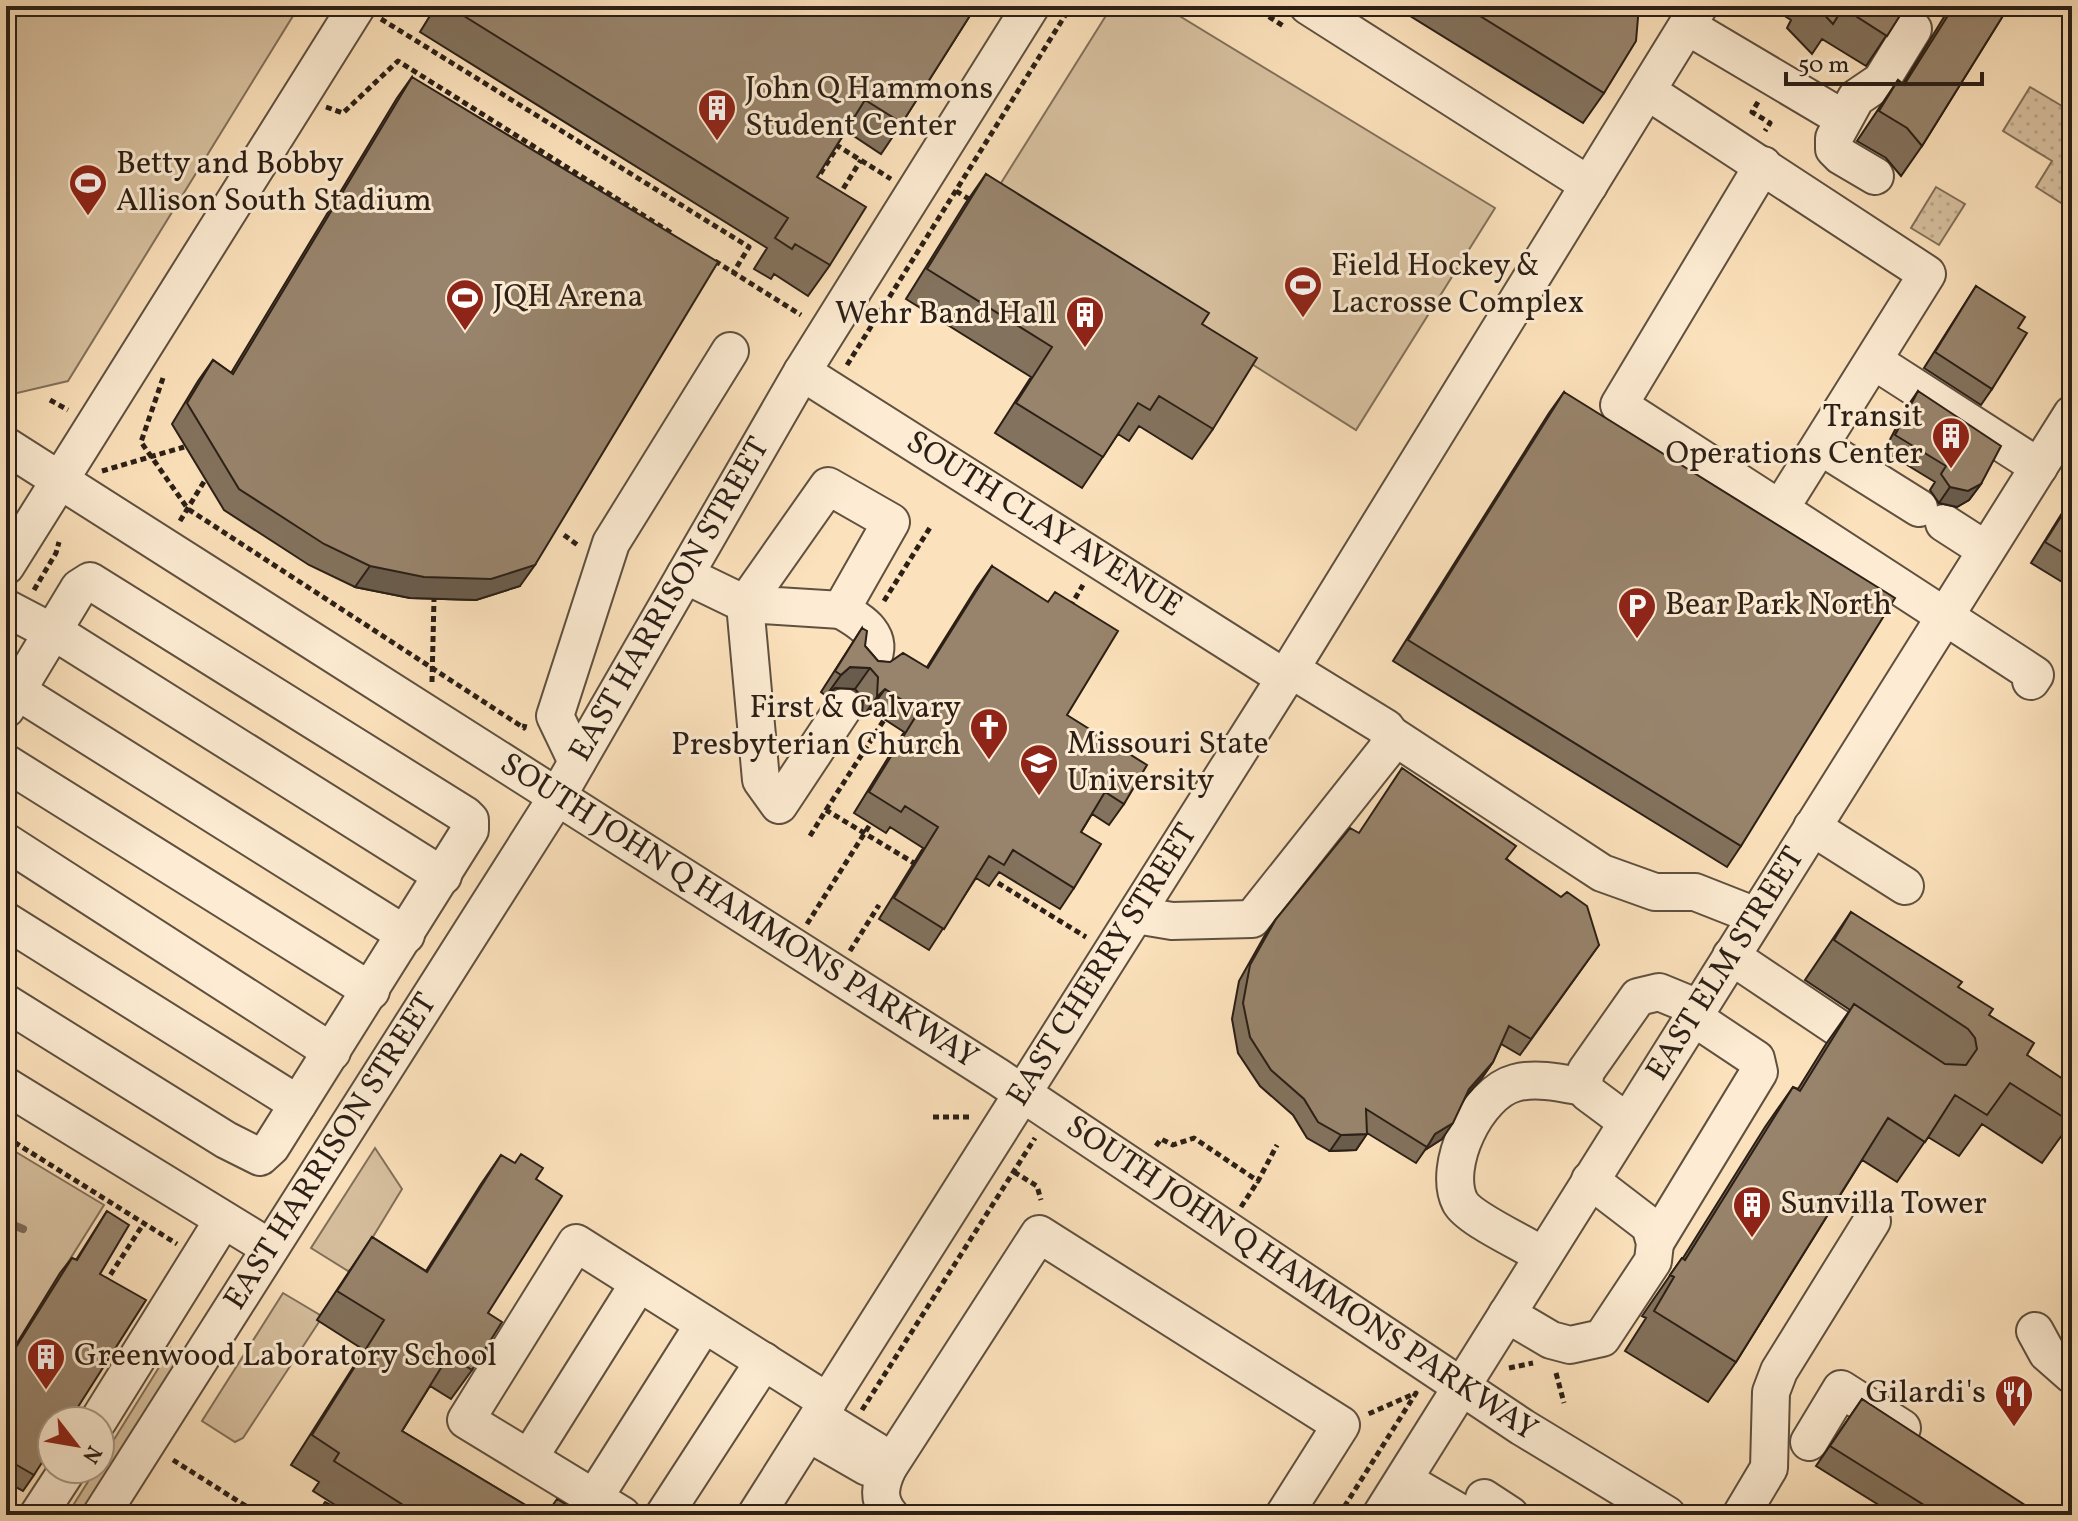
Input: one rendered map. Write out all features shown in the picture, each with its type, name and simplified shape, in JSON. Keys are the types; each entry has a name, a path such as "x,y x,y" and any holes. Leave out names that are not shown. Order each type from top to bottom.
{"street":[{"name":"EAST HARRISON STREET","path":"101,1515 557,797 802,372 1031,6"},
{"path":"1308,6 1358,20 1589,185"},
{"path":"6,566 75,476 369,12"},
{"path":"1693,16 1844,119"},
{"name":"EAST CHERRY STREET","path":"756,1515 1136,915 1693,16"},
{"path":"1875,176 1834,149 1834,138 1856,98 1881,81 1913,29"},
{"path":"1647,91 1762,152 1927,274 1780,509"},
{"path":"1762,152 1619,405 2035,675 2031,681"},
{"path":"577,762 555,716 611,543 730,351"},
{"path":"1874,361 2039,467"},
{"name":"SOUTH CLAY AVENUE","path":"802,372 1287,673 1373,718 1390,734 1602,873 1655,892 1695,892 1756,916"},
{"name":"EAST ELM STREET","path":"1381,1515 2072,414"},
{"name":"SOUTH JOHN Q HAMMONS PARKWAY","path":"6,446 75,476 557,797 1023,1093 1584,1467 1667,1515"},
{"path":"1820,446 1986,550"},
{"path":"841,610 891,522 828,486 745,604 761,780 779,805 862,709"},
{"path":"685,575 745,604 841,610 867,625 874,635 876,654 871,663"},
{"path":"6,1003 226,1140 260,1157 271,1147 371,991 443,876 464,842 470,820 90,581 79,588 12,700 406,935"},
{"path":"14,594 443,876"},
{"path":"1136,915 1172,921 1252,919 1387,749 1390,734"},
{"path":"6,763 371,991"},
{"path":"1812,827 1905,886"},
{"path":"6,842 332,1052"},
{"path":"6,921 298,1104"},
{"path":"1731,956 1903,1071"},
{"path":"1583,1087 1586,1071 1638,997 1659,992 1695,1013 1756,1059 1759,1072 1655,1243"},
{"path":"1543,1256 1466,1210 1454,1176 1458,1155 1472,1122 1504,1088 1529,1081 1583,1087 1627,1122"},
{"path":"6,1086 270,1248"},
{"path":"1507,1314 1541,1336 1570,1345 1602,1338 1644,1278 1653,1261 1655,1243 1650,1226 1590,1180"},
{"path":"108,1405 223,1220"},
{"path":"1741,1515 1769,1468 1771,1392 1779,1371 1872,1221"},
{"path":"890,1515 881,1499 880,1486 888,1468 1039,1234 1341,1425 1284,1515"},
{"path":"704,1324 608,1506 466,1420 576,1243 764,1361 818,1417 876,1451 888,1468"},
{"path":"529,1458 639,1283"},
{"path":"158,1324 205,1352"},
{"path":"2035,1331 2047,1353 2072,1375"},
{"path":"664,1515 764,1361"},
{"path":"1809,1442 1841,1389 1931,1448"},
{"path":"1404,1480 1486,1509"},
{"path":"38,1515 58,1485"}],"path":[{"path":"843,371 1071,6"},
{"path":"369,12 749,247 733,273"},
{"path":"322,105 343,113 398,61 680,239"},
{"path":"1762,152 1770,123 1752,112 1764,94"},
{"path":"322,122 330,108"},
{"path":"807,195 838,146 895,182"},
{"path":"831,209 861,160"},
{"path":"956,191 982,207"},
{"path":"706,256 801,315"},
{"path":"171,365 162,379 141,442 188,509 524,728 529,713"},
{"path":"50,400 72,412"},
{"path":"75,476 184,447"},
{"path":"175,528 205,480"},
{"path":"878,612 931,526"},
{"path":"14,594 56,553 62,527"},
{"path":"564,535 583,549"},
{"path":"1081,617 1069,610 1088,577"},
{"path":"432,691 434,599"},
{"path":"810,836 886,717 862,709"},
{"path":"826,810 914,863"},
{"path":"807,925 871,823"},
{"path":"998,883 1086,937"},
{"path":"849,952 879,905"},
{"path":"933,1117 972,1117"},
{"path":"6,1137 179,1246"},
{"path":"1142,1141 1154,1149 1161,1139 1173,1145 1194,1138 1258,1181"},
{"path":"1240,1209 1277,1145"},
{"path":"1014,1172 1037,1186 1041,1200"},
{"path":"115,1223 123,1210"},
{"path":"100,1290 144,1223"},
{"path":"1559,1365 1556,1373 1564,1403"},
{"path":"1339,1515 1416,1393 1354,1420"},
{"path":"173,1460 260,1515"}],"shaded area":[{"name":"Betty and Bobby Allison South Stadium","path":"6,6 288,6 296,11 68,381 13,394 6,389"},
{"name":"Field Hockey & Lacrosse Complex","path":"1112,6 1163,6 1495,208 1356,430 991,199"},
{"path":"2030,87 2072,112 2072,210 2036,187 2052,161 2003,131"},
{"path":"1936,187 1965,204 1939,245 1911,228"},
{"path":"6,1146 104,1205 6,1361"},
{"path":"375,1148 402,1189 354,1268 348,1271 311,1248"},
{"path":"283,1293 320,1315 319,1322 243,1438 235,1442 202,1421"},
{"path":"171,1348 180,1360 116,1464 116,1436"},
{"path":"86,1485 103,1485 85,1515 67,1515"}],"building":[{"name":"John Q Hammons Student Center","path":"448,6 976,6 902,123 865,100 817,177 866,207 830,265 795,244 792,249 775,238 788,218"},
{"path":"1464,6 1639,6 1636,41 1604,93"},
{"path":"1816,6 1906,6 1887,36 1843,8 1833,24"},
{"path":"1954,6 2009,6 1922,146 1907,128 1879,111 1898,80 1904,85"},
{"name":"JQH Arena","path":"412,77 718,262 535,565 491,579 424,577 370,566 324,544 239,489 187,403 213,360 233,374"},
{"name":"Wehr Band Hall","path":"986,174 1209,313 1202,324 1257,358 1213,429 1159,396 1150,410 1138,403 1103,457 1016,403 1052,347 927,269"},
{"path":"1976,286 2025,317 2018,328 2027,333 1992,389 1935,352"},
{"path":"1918,391 2001,446 1981,484 1968,491 1950,487 1941,474 1946,466 1895,435"},
{"name":"Bear Park North","path":"1564,392 1895,598 1741,846 1408,640"},
{"path":"2072,499 2072,558 2045,542"},
{"name":"First & Calvary Presbyterian Church","path":"992,566 1048,602 1055,592 1118,631 1067,715 1147,765 1124,804 1105,792 1081,832 1101,844 1074,888 1013,850 1004,865 989,856 944,929 894,898 938,827 905,806 901,812 869,792 919,711 885,689 877,697 878,677 870,668 850,667 841,675 835,671 862,628 867,631 865,646 878,661 890,662 903,653 928,668"},
{"path":"1402,768 1516,846 1506,859 1561,897 1567,892 1587,906 1599,945 1531,1039 1509,1026 1493,1062 1469,1089 1453,1123 1435,1134 1427,1147 1366,1109 1367,1134 1341,1135 1318,1122 1304,1099 1271,1070 1250,1037 1243,1003 1250,965 1276,919 1350,828 1359,833"},
{"path":"1851,912 1962,982 1958,987 1993,1009 1989,1015 2034,1043 2027,1055 2072,1085 2072,1121 2010,1083 1987,1115 1955,1095 1925,1142 1888,1118 1736,1362 1654,1311 1674,1277 1670,1275 1682,1258 1685,1260 1793,1087 1800,1091 1854,1004 1945,1064 1966,1065 1977,1049 1975,1038 1968,1029 1834,940"},
{"path":"521,1154 543,1168 536,1179 562,1196 488,1313 502,1322 472,1370 449,1355 402,1431 542,1515 419,1515 334,1461 339,1453 312,1435 384,1320 337,1291 372,1237 427,1272 501,1155 515,1163"},
{"name":"Greenwood Laboratory School","path":"107,1211 129,1225 100,1274 146,1300 79,1405 36,1405 36,1472 34,1475 15,1464 6,1479 6,1363 72,1258 77,1260"},
{"path":"1862,1399 2034,1511 2032,1515 1940,1515 1830,1446"},
{"path":"557,1499 583,1515 546,1515"},
{"path":"325,1502 350,1515 317,1515"}],"waterway":[{"path":"6,1222 23,1229"}],"place":[{"name":"John Q Hammons Student Center","path":"717,142"},
{"name":"Betty and Bobby Allison South Stadium","path":"88,217"},
{"name":"Field Hockey & Lacrosse Complex","path":"1303,319"},
{"name":"JQH Arena","path":"465,332"},
{"name":"Wehr Band Hall","path":"1085,349"},
{"name":"Transit Operations Center","path":"1951,470"},
{"name":"Bear Park North","path":"1637,640"},
{"name":"First & Calvary Presbyterian Church","path":"989,761"},
{"name":"Missouri State University","path":"1039,797"},
{"name":"Sunvilla Tower","path":"1752,1239"},
{"name":"Greenwood Laboratory School","path":"46,1391"},
{"name":"Gilardi's","path":"2014,1428"}]}
